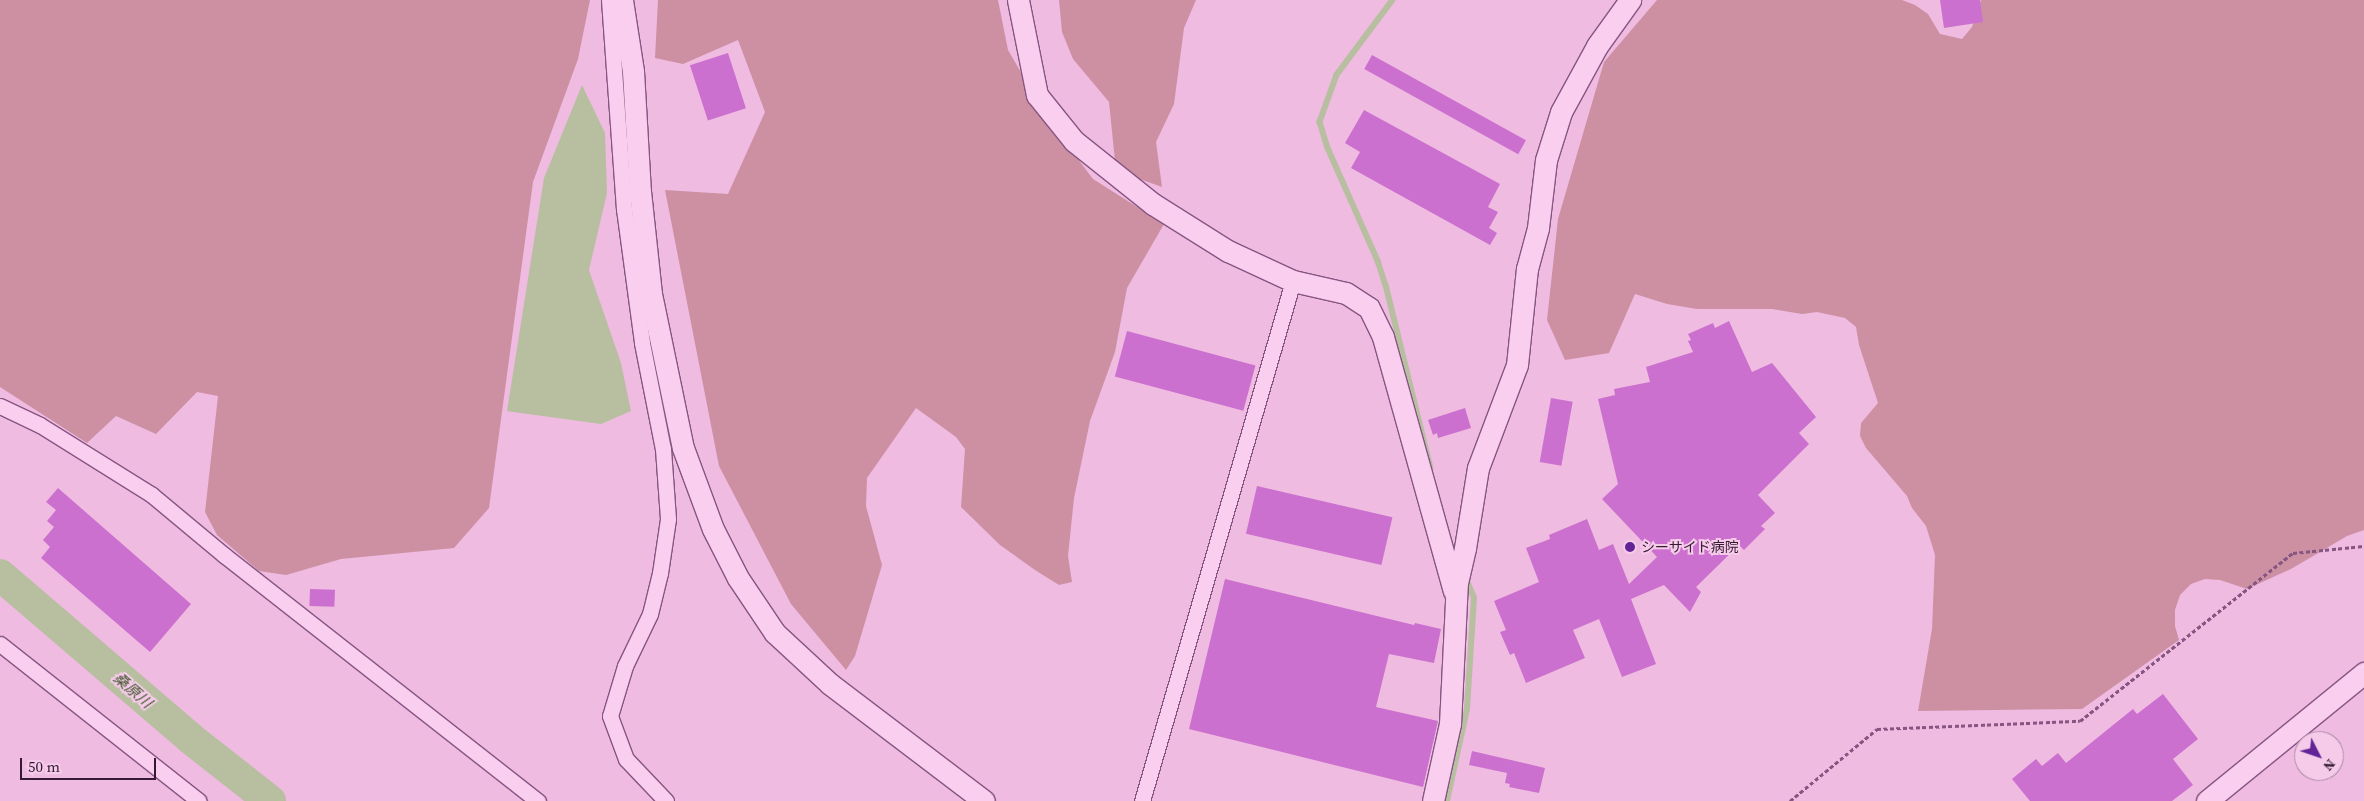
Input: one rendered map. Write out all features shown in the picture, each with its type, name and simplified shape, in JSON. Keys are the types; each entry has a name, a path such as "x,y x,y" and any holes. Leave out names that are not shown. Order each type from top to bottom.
{"street":[{"path":"609,0 624,209 642,343 663,449 668,519 660,574 650,614 625,666 610,716 626,759 666,801"},
{"path":"622,0 633,71 640,191 651,294 669,388 683,448 713,529 738,578 775,633 830,684 984,801"},
{"path":"1018,0 1037,95 1074,141 1153,204 1228,251 1293,281 1346,293 1369,308 1383,337 1457,591"},
{"path":"1433,801 1450,724 1457,591 1478,468 1517,364 1527,269 1538,228 1546,160 1561,112 1597,46 1630,0"},
{"path":"1142,801 1293,281"},
{"path":"0,406 40,425 152,495 224,555 538,801"},
{"path":"0,644 199,801"},
{"path":"2207,801 2364,673"}],"path":[{"path":"1790,801 1877,729 2080,721 2293,553 2364,546"}],"shaded area":[{"path":"0,0 590,0 578,59 533,182 489,508 454,548 341,559 286,575 259,571 217,535 205,512 218,396 197,392 156,434 116,416 87,443 0,387"},
{"path":"658,0 998,0 1008,50 1022,74 1055,106 1068,146 1093,179 1164,224 1127,288 1115,352 1090,421 1074,498 1068,556 1072,582 1059,585 1035,570 1000,545 961,507 965,449 956,437 916,408 867,478 866,506 882,565 855,656 846,670 791,604 719,466 665,190 728,194 765,112 738,40 683,64 655,58"},
{"path":"1059,0 1196,0 1184,28 1174,104 1156,142 1162,187 1123,173 1115,161 1109,102 1073,59 1062,32"},
{"path":"1657,0 1902,0 1915,5 1928,14 1940,34 1962,39 1972,27 1981,0 2364,0 2364,530 2347,536 2291,569 2247,589 2220,580 2205,579 2191,584 2180,595 2175,610 2175,626 2179,640 2082,709 1918,711 1932,629 1935,555 1926,526 1912,508 1907,496 1866,448 1860,436 1861,423 1878,403 1859,345 1856,327 1845,318 1817,312 1802,314 1772,309 1697,309 1667,304 1635,294 1609,353 1565,360 1547,320 1558,219 1604,62"},
{"path":"582,85 605,133 607,193 589,270 621,363 631,411 601,424 507,411 544,178"}],"building":[{"path":"1940,0 1980,0 1983,22 1944,28"},
{"path":"728,53 746,108 708,121 690,65"},
{"path":"1372,55 1526,140 1518,154 1364,69"},
{"path":"1364,110 1500,184 1488,207 1498,212 1489,228 1497,233 1490,245 1351,168 1360,152 1345,143"},
{"path":"1729,321 1752,372 1772,363 1816,417 1799,433 1809,444 1758,495 1775,513 1761,526 1765,529 1744,550 1739,545 1696,587 1701,592 1690,612 1664,585 1631,599 1656,664 1622,677 1599,619 1573,630 1585,658 1526,683 1514,653 1510,655 1500,632 1506,630 1494,601 1539,582 1526,548 1550,539 1549,535 1587,519 1599,550 1613,544 1629,584 1657,557 1602,499 1618,484 1598,399 1615,395 1614,389 1650,382 1646,367 1693,352 1688,341 1691,340 1688,334 1713,323 1715,328"},
{"path":"1127,331 1255,365 1243,411 1115,376"},
{"path":"1551,398 1573,402 1561,466 1540,462"},
{"path":"1465,408 1471,428 1438,438 1437,433 1433,435 1428,420"},
{"path":"1257,486 1392,517 1381,565 1246,534"},
{"path":"58,488 191,604 150,652 41,558 50,547 43,540 54,527 47,521 56,510 46,502"},
{"path":"1225,579 1414,625 1415,623 1441,629 1434,663 1389,654 1376,707 1438,721 1423,787 1189,729"},
{"path":"310,589 335,590 334,607 309,606"},
{"path":"2163,694 2198,739 2173,759 2193,785 2172,801 2030,801 2012,779 2036,759 2042,766 2058,753 2066,763 2133,709 2137,714"},
{"path":"1472,751 1545,768 1539,793 1509,787 1510,784 1505,783 1507,773 1469,765"}],"waterway":[{"path":"1393,0 1337,75 1320,122 1328,148 1378,261 1386,285 1431,468"},
{"name":"桑原川","path":"0,575 190,738 270,801"},
{"path":"1447,801 1467,709 1474,598 1465,577"}],"place":[{"name":"シーサイド病院","path":"1630,547"}]}
